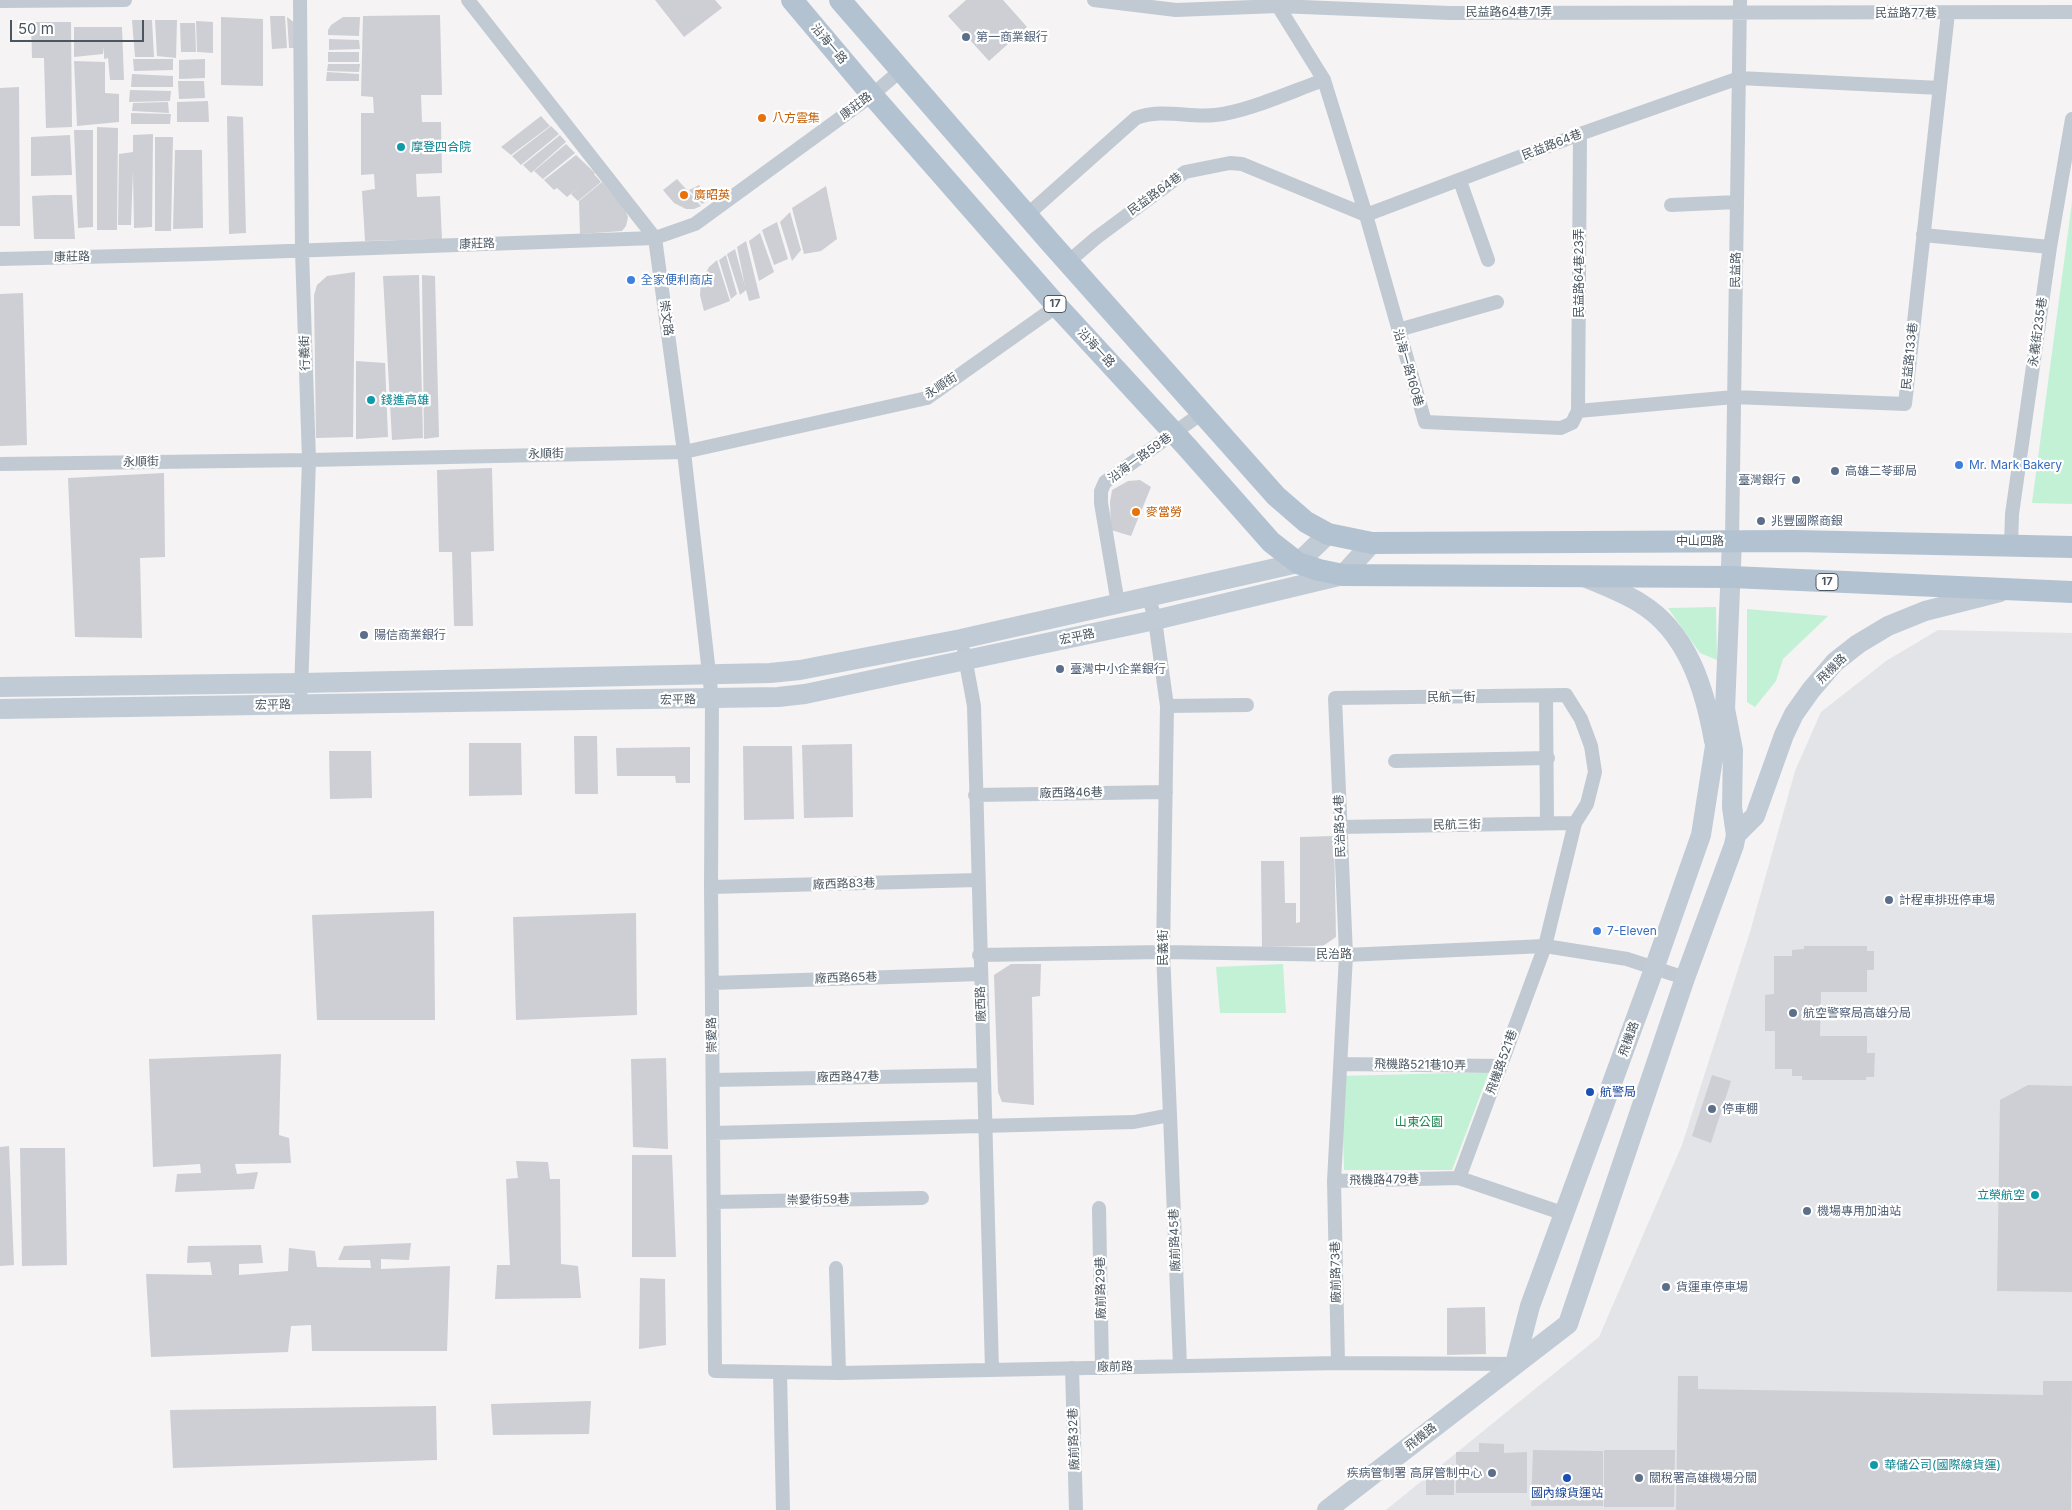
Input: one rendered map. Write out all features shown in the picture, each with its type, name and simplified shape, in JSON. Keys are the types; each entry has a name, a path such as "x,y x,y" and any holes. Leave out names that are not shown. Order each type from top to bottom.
{"main road":[{"name":"沿海一路","path":"792,0 872,95 1057,306 1271,542 1298,563 1343,575"},
{"path":"840,0 900,71 1276,496 1306,522 1328,534"},
{"name":"中山四路","path":"1328,534 1372,543 1732,541 2072,547"},
{"name":"17","path":"1343,575 1732,577 2006,591 2072,592"}],"street":[{"path":"0,1 125,0"},
{"name":"行義街","path":"300,0 302,251 309,460 301,705"},
{"path":"468,0 655,238"},
{"name":"民益路64巷71弄","path":"1094,0 1176,10 1274,3 1449,13 1621,6 1740,6"},
{"path":"1274,3 1324,80 1366,215"},
{"name":"民益路77巷","path":"1740,6 1948,13 2072,12"},
{"name":"民益路","path":"1732,541 1740,6"},
{"name":"民益路133巷","path":"1578,411 1734,397 1905,404 1948,13"},
{"name":"康莊路","path":"0,259 302,251 655,238 695,224 872,95 900,71"},
{"path":"1739,78 1940,88"},
{"name":"民益路64巷","path":"1068,262 1184,172 1230,163 1242,164 1366,215 1580,134 1739,78"},
{"path":"1027,215 1136,118 1148,113 1213,116 1230,113 1324,80"},
{"name":"永義街235巷","path":"2011,546 2012,514 2050,246 2072,119"},
{"name":"民益路64巷23弄","path":"1578,411 1580,134"},
{"path":"1460,181 1488,260"},
{"path":"1671,205 1737,202"},
{"name":"沿海一路160巷","path":"1366,215 1424,422 1561,428 1572,423 1578,411"},
{"path":"1924,235 2050,246"},
{"name":"崇文路","path":"655,238 684,452 712,700"},
{"path":"1398,330 1497,302"},
{"name":"永順街","path":"0,464 684,452 927,398 1057,306"},
{"name":"沿海一路59巷","path":"1118,604 1101,503 1101,491 1105,482 1202,413"},
{"path":"1298,563 1328,534"},
{"name":"飛機路","path":"1515,1364 1530,1306 1654,969 1700,835 1715,746 1724,710 1732,577 1732,541"},
{"path":"1343,575 1372,543"},
{"name":"宏平路","path":"0,687 770,673 800,670 962,639 1298,563"},
{"name":"宏平路","path":"0,709 778,698 966,662 1155,620 1343,575"},
{"path":"1583,576 1641,604 1673,632 1700,682 1708,709 1715,746"},
{"name":"飛機路","path":"1327,1510 1568,1324 1685,978 1736,835 1755,816 1784,735 1794,714 1811,690 1836,662 1858,644 1888,626 1925,612 2006,591"},
{"name":"民義街","path":"1149,597 1155,620 1167,706 1163,952 1170,1115"},
{"name":"廠西路","path":"962,639 974,706 979,955 992,1370"},
{"name":"民航一街","path":"1335,698 1566,695 1581,719 1591,746 1595,772 1587,804 1575,823"},
{"path":"1546,696 1548,758 1547,823"},
{"name":"民治路54巷","path":"1335,698 1339,827 1346,955"},
{"name":"崇愛路","path":"712,700 711,887 715,1371"},
{"path":"1167,706 1247,705"},
{"name":"飛機路","path":"1724,710 1733,750 1732,807 1736,835"},
{"path":"1395,761 1548,758"},
{"name":"廠西路46巷","path":"976,795 1166,792"},
{"path":"1545,946 1575,823"},
{"name":"民航三街","path":"1339,827 1575,823"},
{"name":"廠西路83巷","path":"711,887 978,880"},
{"name":"民治路","path":"979,955 1163,952 1346,955 1545,946 1627,959 1685,978"},
{"name":"飛機路521巷","path":"1459,1178 1545,946"},
{"name":"飛機路479巷","path":"1346,955 1334,1181 1459,1178 1565,1214"},
{"name":"廠西路65巷","path":"712,983 980,974"},
{"name":"飛機路521巷10弄","path":"1340,1064 1500,1066"},
{"name":"廠西路47巷","path":"712,1080 983,1075"},
{"path":"713,1133 1134,1122 1170,1115"},
{"name":"廠前路45巷","path":"1170,1115 1180,1366"},
{"name":"廠前路73巷","path":"1334,1181 1338,1363"},
{"name":"崇愛街59巷","path":"714,1202 922,1198"},
{"name":"廠前路29巷","path":"1099,1208 1102,1368"},
{"path":"836,1268 839,1373"},
{"name":"廠前路","path":"715,1371 839,1373 1338,1363 1515,1364"},
{"name":"廠前路32巷","path":"1072,1368 1076,1510"},
{"path":"780,1372 782,1510"}],"shaded area":[{"path":"1938,630 2072,633 2072,1510 1386,1510 1599,1337 1682,1145 1750,932 1795,771 1821,712 1886,661"}],"green space":[{"path":"2072,202 2072,504 2032,503"},
{"path":"1716,607 1717,660 1700,653 1668,608"},
{"path":"1747,609 1828,616 1783,659 1776,681 1755,707 1747,702"},
{"path":"1283,964 1286,1013 1220,1013 1216,967"},
{"name":"山東公園","path":"1489,1072 1452,1170 1344,1170 1341,1076"}],"building":[{"path":"655,0 715,0 722,8 684,37"},
{"path":"966,0 1003,0 1027,27 989,61 948,16"},
{"name":"摩登四合院","path":"440,15 442,95 421,95 422,122 441,122 442,173 416,174 417,197 440,196 442,239 365,241 362,191 375,189 374,174 361,175 361,113 374,113 373,97 361,96 363,16"},
{"path":"270,16 285,16 287,48 272,49"},
{"path":"221,17 263,19 263,86 221,85"},
{"path":"287,17 295,23 296,48 289,48"},
{"path":"343,17 360,17 359,36 328,35 331,25"},
{"path":"132,20 152,20 154,57 135,57"},
{"path":"155,20 177,20 176,58 157,56"},
{"path":"196,21 213,22 213,53 197,52"},
{"path":"31,22 71,22 72,127 46,128 44,58 32,58"},
{"path":"180,23 195,23 196,52 181,52"},
{"path":"74,27 122,27 124,80 110,80 108,58 104,59 104,47 103,54 74,57"},
{"path":"329,39 359,40 360,49 329,50"},
{"path":"328,52 359,52 359,62 328,62"},
{"path":"133,59 173,59 173,70 134,71"},
{"path":"205,59 205,78 179,79 179,60"},
{"path":"74,61 105,62 105,93 119,94 119,122 77,126"},
{"path":"328,64 360,64 359,72 327,71"},
{"path":"327,72 359,74 359,81 326,81"},
{"path":"132,74 173,76 173,87 131,87"},
{"path":"178,81 204,81 205,98 179,99"},
{"path":"19,87 20,226 0,226 0,88"},
{"path":"130,90 171,91 170,101 129,102"},
{"path":"208,101 209,122 177,122 177,102"},
{"path":"168,102 169,113 132,111 133,103"},
{"path":"131,113 171,114 170,124 131,124"},
{"path":"227,116 243,117 246,233 229,234"},
{"path":"541,116 550,126 511,155 501,147"},
{"path":"551,126 559,134 521,165 512,156"},
{"path":"97,127 118,128 117,230 97,230"},
{"path":"74,130 93,130 93,227 78,228"},
{"path":"153,134 152,227 134,228 133,171 131,225 118,225 119,154 133,152 133,135"},
{"path":"70,135 72,175 31,176 31,137"},
{"path":"560,135 566,142 531,173 523,165"},
{"path":"155,137 173,137 171,231 155,231"},
{"path":"566,144 575,153 543,179 534,171"},
{"path":"175,150 202,150 203,228 173,229"},
{"path":"576,155 595,173 601,182 578,201 571,194 580,186 567,197 557,188 554,190 544,180"},
{"path":"677,179 701,206 694,209 686,209 674,203 663,190"},
{"path":"602,182 625,210 628,217 626,226 622,231 580,234 579,201"},
{"path":"699,185 711,199 702,204 689,190"},
{"path":"826,186 837,239 821,251 804,254 792,208"},
{"path":"72,195 75,239 34,239 32,196"},
{"path":"790,212 801,250 792,261 780,222"},
{"path":"777,222 788,259 774,265 762,230"},
{"path":"760,233 774,272 759,281 749,241"},
{"path":"746,241 760,298 749,301 746,290 740,295 727,254 735,249 745,286 737,247"},
{"path":"726,255 737,294 731,299 719,260"},
{"path":"717,260 730,301 704,311 700,295 701,282 709,267"},
{"path":"355,272 353,437 316,438 314,295 317,285 327,276"},
{"path":"419,275 423,438 392,440 383,276"},
{"path":"422,275 435,276 439,437 424,439"},
{"path":"23,293 27,445 0,446 0,294"},
{"name":"錢進高雄","path":"356,361 385,363 388,437 356,439"},
{"path":"492,468 494,551 471,552 473,626 454,626 452,552 439,552 437,470"},
{"path":"164,473 165,557 140,558 142,638 75,637 68,478"},
{"path":"1140,480 1151,487 1131,536 1111,530 1110,502 1112,490 1128,481"},
{"path":"574,736 597,736 598,794 575,794"},
{"path":"469,743 521,743 522,795 469,796"},
{"path":"852,744 853,817 804,818 802,745"},
{"path":"743,746 792,746 794,819 744,820"},
{"path":"690,747 690,783 676,783 675,776 617,776 616,748"},
{"path":"329,751 371,751 372,798 330,799"},
{"path":"1334,836 1336,937 1323,946 1262,947 1261,861 1284,861 1285,903 1296,903 1296,923 1300,922 1300,837"},
{"path":"434,911 435,1020 317,1020 312,915"},
{"path":"636,913 637,1015 516,1020 513,917"},
{"name":"航空警察局高雄分局","path":"1804,946 1867,946 1867,951 1874,951 1874,970 1867,970 1867,992 1821,992 1820,1036 1867,1036 1867,1053 1875,1053 1874,1077 1866,1077 1866,1080 1802,1080 1802,1076 1792,1076 1792,1069 1775,1069 1775,1031 1765,1031 1765,995 1774,994 1774,956 1792,956 1792,950 1804,949"},
{"path":"1011,964 1041,964 1040,996 1032,997 1034,1105 1002,1102 998,1092 994,975"},
{"path":"281,1054 279,1135 289,1138 291,1163 235,1164 237,1174 258,1172 254,1189 175,1192 177,1174 201,1173 200,1164 153,1167 149,1059"},
{"path":"666,1058 668,1149 633,1147 631,1059"},
{"name":"停車棚","path":"1712,1075 1731,1081 1711,1143 1692,1136"},
{"name":"立榮航空","path":"2028,1085 2072,1086 2072,1292 1997,1291 2000,1100"},
{"path":"9,1146 14,1265 0,1266 0,1147"},
{"path":"20,1148 65,1148 67,1265 22,1266"},
{"path":"632,1155 672,1155 676,1257 632,1257"},
{"path":"516,1161 548,1162 550,1179 560,1179 561,1264 578,1266 581,1298 495,1299 497,1265 510,1265 506,1179 518,1178"},
{"path":"411,1243 409,1260 381,1259 381,1269 450,1266 447,1351 312,1351 311,1325 291,1326 288,1352 151,1357 146,1274 212,1275 210,1262 187,1263 188,1246 261,1245 263,1263 239,1264 239,1275 288,1271 289,1248 315,1251 317,1267 371,1268 370,1260 338,1260 344,1246"},
{"path":"640,1278 665,1279 666,1345 639,1349"},
{"path":"1485,1307 1486,1354 1447,1355 1447,1308"},
{"name":"華儲公司(國際線貨運)","path":"1678,1376 1698,1376 1698,1389 2043,1395 2043,1381 2072,1381 2071,1510 1676,1510"},
{"path":"591,1401 589,1434 493,1435 491,1404"},
{"path":"436,1406 437,1460 173,1468 170,1410"},
{"name":"疾病管制署 高屏管制中心","path":"1479,1443 1504,1444 1504,1453 1527,1452 1527,1493 1456,1493 1456,1452 1479,1452"},
{"name":"國內線貨運站","path":"1533,1450 1603,1451 1603,1506 1531,1506"},
{"name":"關稅署高雄機場分關","path":"1604,1450 1675,1450 1674,1507 1604,1507"},
{"path":"1436,1472 1454,1472 1454,1495 1426,1495 1426,1479 1436,1479"}],"place":[{"name":"第一商業銀行","path":"966,37"},
{"name":"八方雲集","path":"762,118"},
{"name":"摩登四合院","path":"401,147"},
{"name":"廣昭英","path":"684,195"},
{"name":"全家便利商店","path":"631,280"},
{"name":"錢進高雄","path":"371,400"},
{"name":"Mr. Mark Bakery","path":"1959,465"},
{"name":"高雄二苓郵局","path":"1835,471"},
{"name":"臺灣銀行","path":"1796,480"},
{"name":"麥當勞","path":"1136,512"},
{"name":"兆豐國際商銀","path":"1761,521"},
{"name":"陽信商業銀行","path":"364,635"},
{"name":"臺灣中小企業銀行","path":"1060,669"},
{"name":"計程車排班停車場","path":"1889,900"},
{"name":"7-Eleven","path":"1597,931"},
{"name":"航空警察局高雄分局","path":"1793,1013"},
{"name":"航警局","path":"1590,1092"},
{"name":"停車棚","path":"1712,1109"},
{"name":"立榮航空","path":"2035,1195"},
{"name":"機場專用加油站","path":"1807,1211"},
{"name":"貨運車停車場","path":"1666,1287"},
{"name":"華儲公司(國際線貨運)","path":"1874,1465"},
{"name":"疾病管制署 高屏管制中心","path":"1492,1473"},
{"name":"國內線貨運站","path":"1567,1478"},
{"name":"關稅署高雄機場分關","path":"1639,1478"}]}
